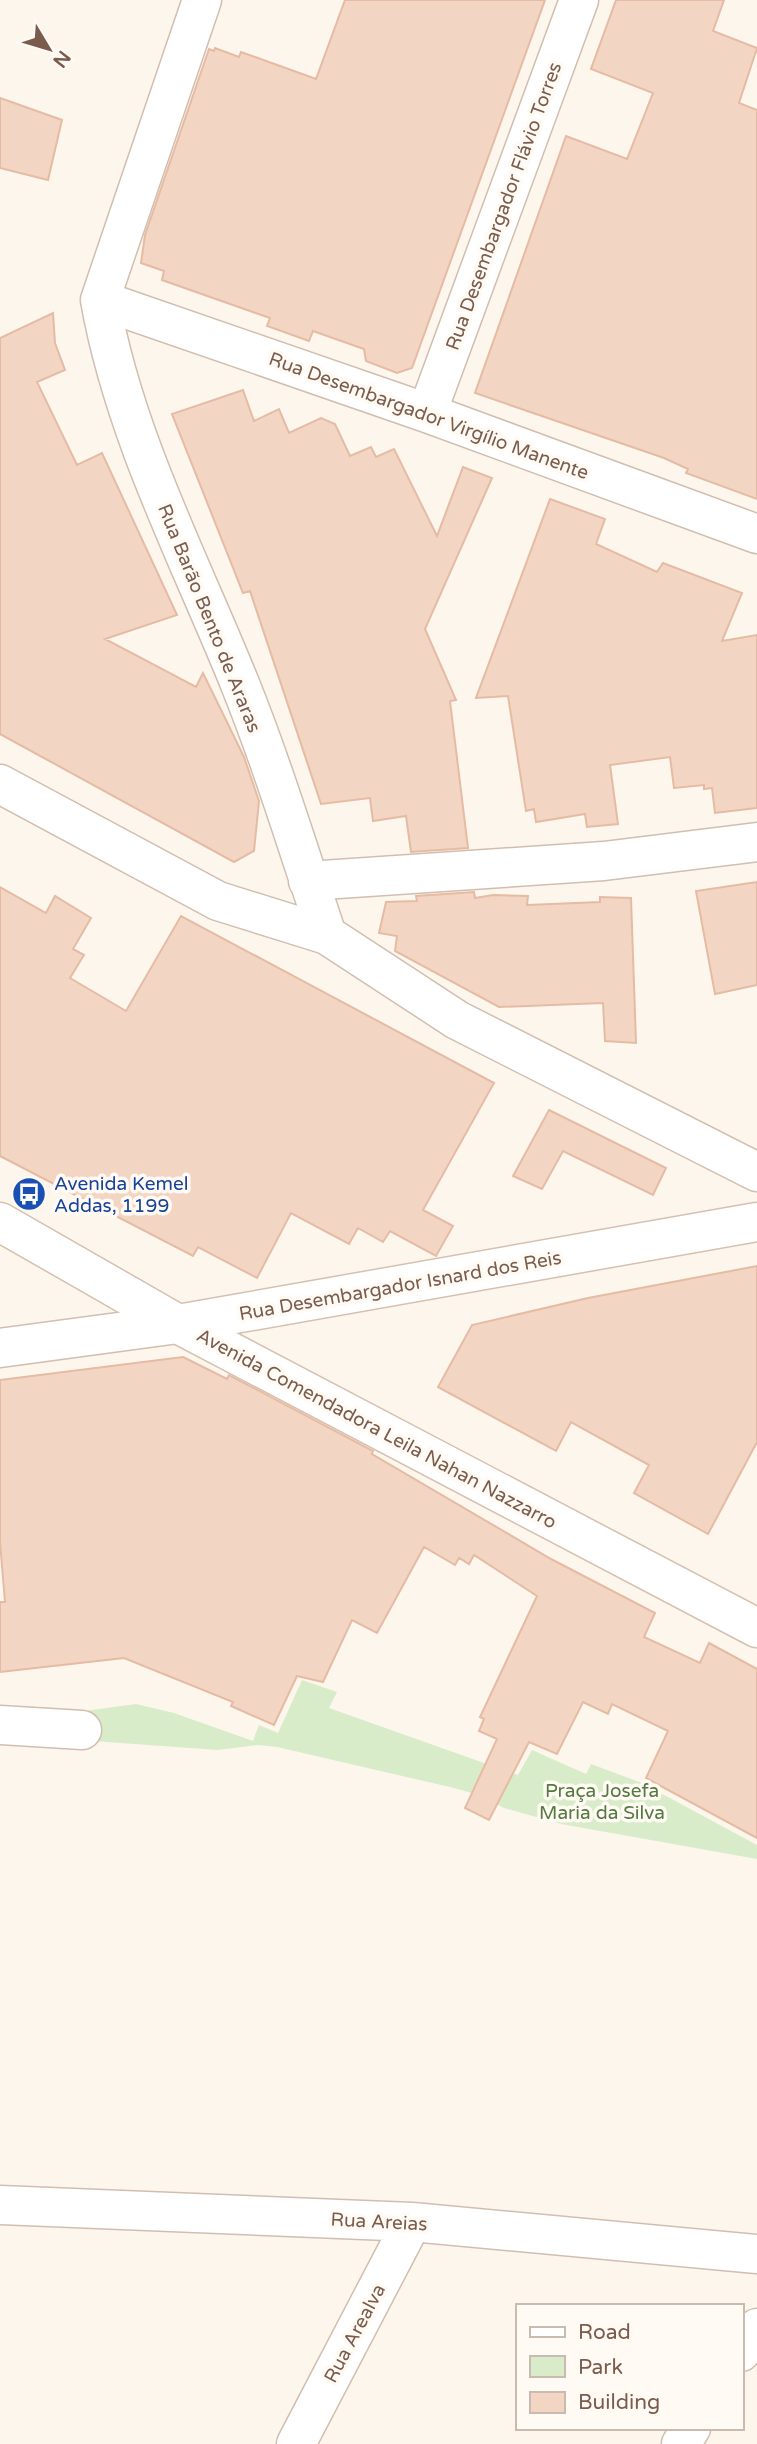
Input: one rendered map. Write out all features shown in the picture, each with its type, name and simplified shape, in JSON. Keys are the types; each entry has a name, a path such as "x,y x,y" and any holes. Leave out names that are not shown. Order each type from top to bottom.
{"street":[{"path":"100,300 202,0"},
{"name":"Rua Desembargador Flávio Torres","path":"427,413 579,0"},
{"name":"Rua Desembargador Virgílio Manente","path":"100,300 427,413 757,534"},
{"name":"Rua Barão Bento de Araras","path":"100,300 109,350 128,410 156,486 241,686 327,936"},
{"path":"0,784 218,901 327,936 457,1020 757,1172"},
{"path":"309,881 604,861 757,842"},
{"name":"Avenida Comendadora Leila Nahan Nazzarro","path":"0,1222 178,1324 757,1628"},
{"name":"Rua Desembargador Isnard dos Reis","path":"0,1348 178,1324 757,1223"},
{"path":"0,1725 82,1730"},
{"name":"Rua Areias","path":"0,2204 412,2222 757,2254"},
{"name":"Rua Arealva","path":"296,2444 412,2222"},
{"path":"743,2349 757,2328"}],"green space":[{"name":"Praça Josefa Maria da Silva","path":"302,1680 337,1692 329,1708 518,1775 532,1750 586,1774 591,1764 642,1783 757,1845 757,1859 561,1824 504,1808 482,1796 454,1788 277,1747 258,1745 218,1750 79,1740 77,1712 136,1704 174,1713 253,1741 259,1725 278,1733"}],"building":[{"path":"345,0 545,0 412,368 397,373 366,361 364,349 313,331 309,341 267,326 270,318 162,280 164,271 141,263 145,235 209,49 214,51 215,48 239,57 241,52 316,79"},
{"path":"616,0 724,0 713,31 757,48 739,103 757,110 757,499 686,473 688,469 664,458 475,393 566,136 627,159 653,93 591,69"},
{"path":"0,98 62,120 48,180 0,168"},
{"path":"53,313 55,343 65,370 37,382 77,465 102,453 177,615 105,639 196,687 203,673 244,757 259,801 254,851 234,862 0,734 0,338"},
{"path":"243,390 254,421 279,409 289,433 321,418 335,424 350,456 371,447 376,457 394,449 437,536 463,467 492,478 425,629 456,700 450,701 468,848 411,852 406,816 373,821 370,798 321,804 250,591 243,593 172,414"},
{"path":"550,499 605,519 596,544 657,572 663,563 742,593 722,641 757,635 757,808 715,813 712,788 704,789 704,785 674,788 670,757 610,765 618,824 587,827 585,814 536,822 534,809 526,811 508,696 476,698"},
{"path":"757,882 757,985 715,994 696,891"},
{"path":"0,887 46,913 55,896 91,918 73,949 84,955 70,978 126,1011 181,916 494,1083 423,1210 453,1226 436,1256 390,1231 383,1242 358,1228 349,1244 291,1213 257,1278 198,1247 193,1256 0,1156"},
{"path":"474,892 475,898 493,895 528,896 527,905 600,902 600,897 631,898 636,1043 605,1041 603,1003 499,1007 395,951 397,936 379,933 386,902 417,901 416,896"},
{"path":"549,1110 666,1168 653,1195 563,1151 542,1189 513,1176"},
{"path":"757,1266 757,1442 708,1534 634,1493 649,1465 571,1422 556,1451 438,1387 472,1325 588,1298"},
{"path":"183,1357 227,1379 229,1375 373,1451 372,1454 551,1559 655,1613 644,1637 700,1663 709,1643 757,1669 757,1838 646,1778 668,1731 612,1704 608,1714 583,1702 557,1754 529,1742 489,1820 465,1808 497,1739 479,1731 484,1719 480,1717 537,1596 474,1555 469,1564 459,1558 455,1565 424,1547 377,1633 352,1620 323,1682 297,1676 274,1725 231,1706 233,1702 124,1658 0,1672 0,1602 5,1602 0,1542 0,1380"}],"place":[{"name":"Avenida Kemel Addas, 1199","path":"29,1194"}]}
